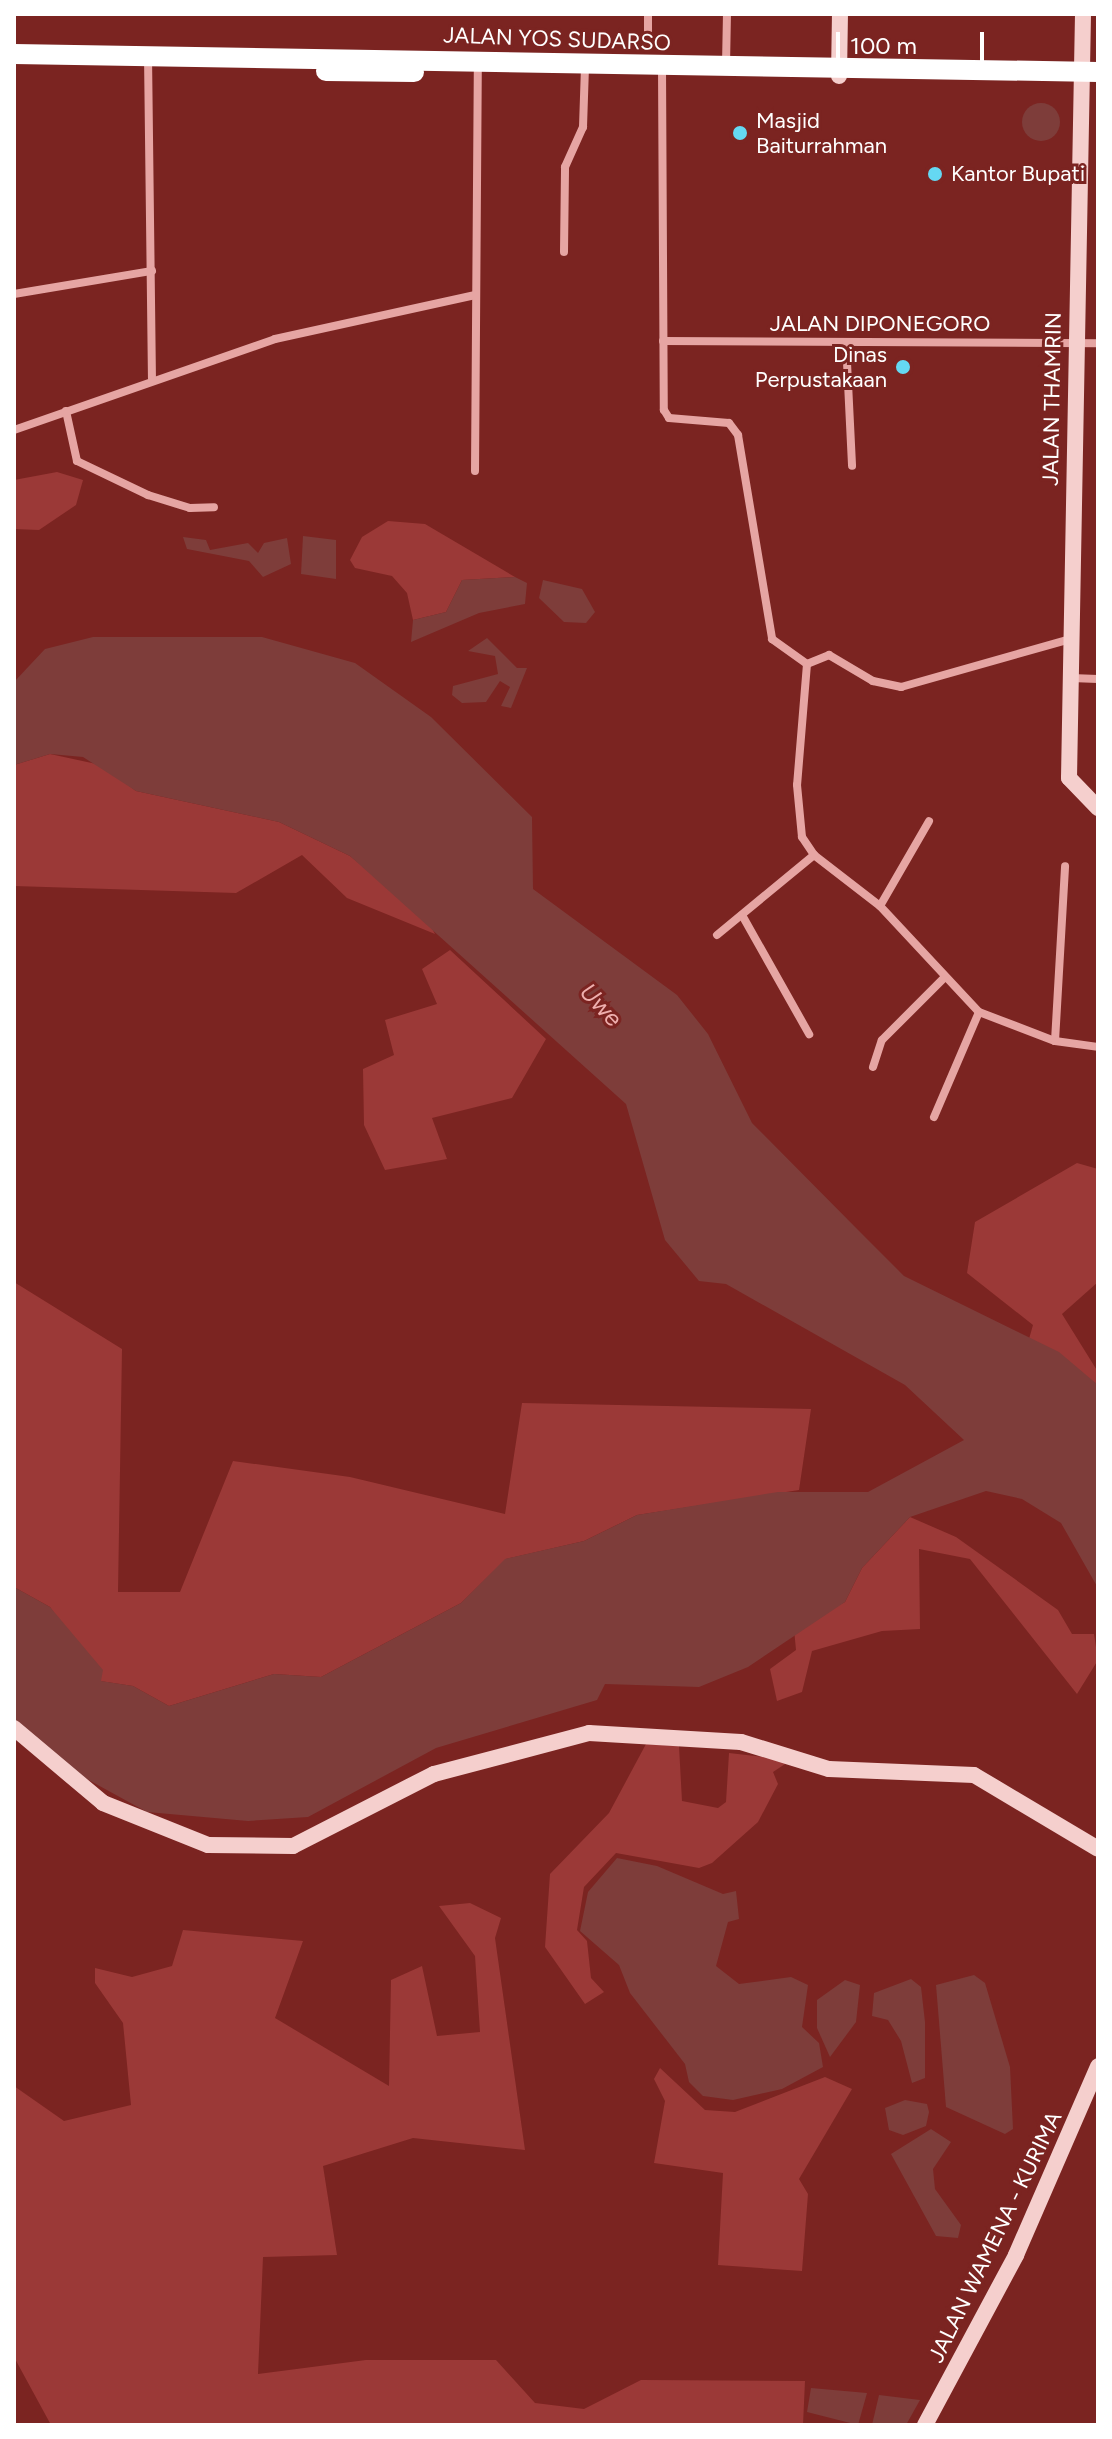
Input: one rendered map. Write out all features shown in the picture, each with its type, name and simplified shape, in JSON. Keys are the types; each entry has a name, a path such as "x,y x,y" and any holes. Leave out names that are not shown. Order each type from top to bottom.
{"highway":[{"name":"JALAN YOS SUDARSO","path":"14,54 244,63 478,65 585,70 839,71"},
{"name":"JALAN YOS SUDARSO","path":"14,67 148,61"},
{"name":"JALAN YOS SUDARSO","path":"662,71 726,69 1090,77"}],"street":[{"path":"648,14 648,44"},
{"path":"726,69 727,14"},
{"path":"839,71 840,14"},
{"name":"JALAN THAMRIN","path":"1083,14 1090,77 1074,343 1067,678 1070,784 1098,808"},
{"path":"148,61 152,378"},
{"path":"475,471 478,65"},
{"path":"564,252 565,167 583,127 585,70"},
{"path":"662,71 663,341 669,418 729,423 738,435 772,639 807,664"},
{"path":"14,294 152,271"},
{"path":"14,430 152,378 275,339 475,295"},
{"name":"JALAN DIPONEGORO","path":"663,341 1098,343"},
{"path":"846,342 852,466"},
{"path":"66,411 77,461 148,495 190,508 214,507"},
{"path":"807,664 829,655 873,681 901,687 1067,640"},
{"path":"807,664 797,785 802,837 814,855 880,906 943,979 979,1012 1055,1041 1098,1047"},
{"path":"1067,678 1098,679"},
{"path":"880,906 929,821"},
{"path":"717,935 814,855"},
{"path":"1055,1041 1065,866"},
{"path":"742,915 809,1034"},
{"path":"873,1067 882,1040 943,979"},
{"path":"934,1117 979,1012"},
{"path":"14,1728 103,1803 208,1845 293,1846 434,1774 589,1733 741,1742 829,1769 974,1775 1098,1849"},
{"name":"JALAN WAMENA - KURIMA","path":"925,2425 1016,2255 1098,2066"}],"shaded area":[{"path":"57,472 83,480 76,505 39,530 14,529 14,480"},
{"path":"388,521 425,524 515,577 462,580 446,612 413,620 407,593 392,576 355,568 350,560 362,537"},
{"path":"50,754 101,765 136,791 279,822 350,856 427,919 435,934 347,898 302,855 236,893 14,886 14,765"},
{"path":"450,950 546,1039 512,1098 432,1118 447,1159 385,1170 364,1125 363,1069 394,1055 385,1020 437,1004 422,969"},
{"path":"1077,1163 1098,1169 1098,1282 1062,1314 1098,1372 1098,1385 1029,1339 1033,1325 967,1273 975,1222"},
{"path":"14,1282 122,1349 118,1592 180,1592 233,1461 350,1477 505,1514 522,1403 811,1409 799,1490 637,1515 584,1541 506,1559 461,1603 321,1677 274,1674 169,1706 133,1686 100,1681 50,1607 14,1587"},
{"path":"910,1517 956,1537 1058,1610 1072,1634 1094,1634 1098,1660 1077,1694 970,1559 919,1549 920,1629 882,1631 812,1651 802,1692 777,1701 770,1669 796,1650 794,1629 845,1602 862,1568"},
{"path":"646,1744 679,1746 682,1801 718,1808 726,1802 729,1753 791,1760 773,1772 778,1784 758,1822 712,1863 699,1868 616,1853 584,1887 577,1930 587,1941 591,1978 604,1992 585,2004 545,1947 550,1874 609,1813"},
{"path":"470,1903 501,1918 495,1938 525,2150 413,2138 323,2166 337,2255 263,2257 258,2374 366,2360 496,2360 535,2403 584,2409 641,2380 805,2381 803,2425 51,2425 14,2357 14,2086 64,2121 131,2105 123,2023 95,1983 95,1968 132,1977 172,1966 183,1930 303,1941 275,2018 389,2086 391,1980 422,1966 437,2036 480,2032 475,1956 439,1906"},
{"path":"660,2068 705,2110 735,2112 825,2077 852,2089 799,2179 808,2194 802,2271 718,2265 723,2173 654,2163 665,2101 654,2079"}],"water":[{"path":"1041,103 1054,109 1060,122 1054,135 1041,141 1028,135 1022,122 1028,109"},
{"path":"303,536 336,540 336,579 301,574"},
{"path":"183,537 206,540 210,550 248,543 258,553 264,543 287,538 291,564 263,577 249,561 187,549"},
{"path":"515,577 527,583 525,604 479,613 411,642 413,620 446,612 462,580"},
{"path":"543,580 582,589 595,612 586,623 564,622 539,598"},
{"name":"Uwe","path":"93,637 262,637 355,663 431,717 532,817 533,889 677,995 708,1034 752,1123 866,1238 904,1276 1059,1352 1098,1385 1098,1588 1061,1523 1022,1499 986,1491 910,1517 862,1568 845,1602 748,1667 699,1687 605,1684 597,1700 436,1748 308,1817 248,1821 147,1812 85,1778 14,1719 14,1587 50,1607 103,1670 101,1681 133,1686 169,1706 274,1674 321,1677 461,1603 505,1559 584,1541 637,1515 778,1492 868,1492 964,1440 905,1385 726,1284 699,1281 665,1240 626,1104 350,856 279,822 136,791 83,757 50,754 14,765 14,682 45,649"},
{"path":"487,638 517,668 527,668 511,708 501,706 510,687 500,681 486,702 462,703 452,695 453,686 498,674 495,656 468,651"},
{"path":"617,1858 657,1866 723,1894 736,1891 739,1919 728,1922 716,1966 739,1984 791,1977 808,1985 802,2027 819,2043 823,2067 782,2089 733,2100 703,2096 689,2082 685,2064 630,1993 619,1965 580,1931 588,1892"},
{"path":"974,1975 985,1983 1010,2067 1013,2129 1005,2134 946,2107 936,1985"},
{"path":"911,1979 921,1987 925,2022 925,2078 912,2083 901,2041 888,2020 872,2016 874,1993"},
{"path":"845,1980 860,1985 856,2022 830,2057 817,2028 817,2000"},
{"path":"905,2100 927,2104 929,2112 926,2126 903,2135 889,2130 885,2108"},
{"path":"931,2129 951,2142 933,2169 935,2189 961,2225 958,2238 936,2236 891,2154"},
{"path":"811,2388 867,2393 858,2425 807,2412"},
{"path":"879,2395 920,2400 906,2425 872,2425"}],"place":[{"name":"Masjid Baiturrahman","path":"740,133"},
{"name":"Kantor Bupati","path":"935,174"},
{"name":"Dinas Perpustakaan","path":"903,367"}]}
